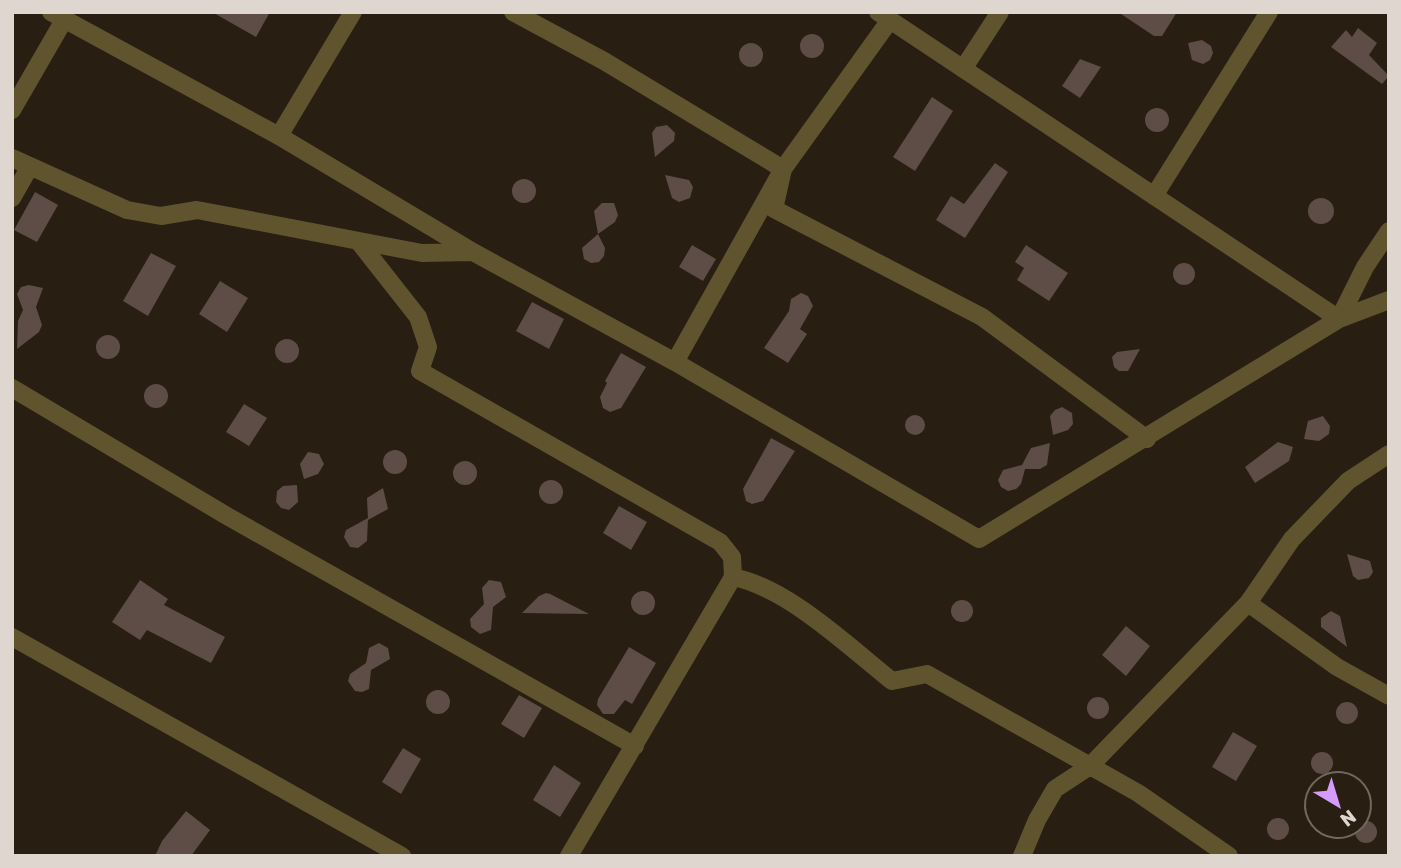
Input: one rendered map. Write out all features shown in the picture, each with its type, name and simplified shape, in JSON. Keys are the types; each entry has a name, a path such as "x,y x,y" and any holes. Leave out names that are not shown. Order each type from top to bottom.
{"street":[{"path":"279,136 353,12"},
{"path":"513,12 604,61 783,169"},
{"path":"963,69 1000,12"},
{"path":"1154,196 1269,12"},
{"path":"12,110 57,16 279,136 473,252 674,362 979,539 1147,439 1339,319 1389,300"},
{"path":"674,362 783,169 884,16 1339,319"},
{"path":"12,158 127,210 161,216 197,210 422,253 473,252"},
{"path":"12,198 30,168"},
{"path":"783,169 774,209 982,317 1147,439"},
{"path":"1339,319 1365,267 1389,231"},
{"path":"359,242 418,317 428,347 420,371 720,542 732,557 733,577 569,856"},
{"path":"12,388 227,516 635,746"},
{"path":"1022,856 1037,820 1055,789 1090,766 1248,603 1292,539 1348,481 1389,454"},
{"path":"733,577 754,581 776,595 824,627 892,681 927,674 1138,793 1229,856"},
{"path":"1248,603 1337,667 1389,696"},
{"path":"12,637 402,856"}],"building":[{"path":"212,12 270,12 256,37"},
{"path":"1118,12 1177,12 1162,36 1154,36"},
{"path":"1358,28 1377,43 1369,55 1389,76 1382,84 1331,47 1346,30 1352,37"},
{"path":"812,34 823,41 824,46 817,57 812,58 801,51 800,46 807,35"},
{"path":"1202,40 1211,46 1213,53 1210,60 1203,64 1192,60 1188,43"},
{"path":"751,43 762,50 763,55 756,66 751,67 740,60 739,55 746,44"},
{"path":"1080,59 1101,67 1080,98 1062,86"},
{"path":"932,97 953,111 915,171 893,157"},
{"path":"1157,108 1165,112 1169,120 1165,128 1157,132 1149,128 1145,120 1149,112"},
{"path":"667,125 675,133 674,141 655,157 652,133 656,127"},
{"path":"995,163 1008,172 965,238 936,220 951,196 964,204"},
{"path":"665,175 689,180 693,187 690,198 679,202 672,198"},
{"path":"524,179 535,186 536,191 529,202 524,203 513,196 512,191 519,180"},
{"path":"35,192 58,205 37,242 14,230"},
{"path":"1321,198 1330,202 1334,211 1330,220 1321,224 1312,220 1308,211 1312,202"},
{"path":"602,203 614,203 618,215 615,222 598,234 594,211"},
{"path":"598,234 605,248 604,256 599,262 591,263 584,259 582,248"},
{"path":"692,245 716,259 703,281 679,267"},
{"path":"1026,245 1068,273 1049,301 1017,280 1024,268 1015,262"},
{"path":"151,253 176,266 148,316 123,301"},
{"path":"1180,263 1188,263 1195,270 1195,278 1188,285 1180,285 1173,278 1173,270"},
{"path":"220,281 248,298 227,332 199,314"},
{"path":"29,285 43,288 36,307 42,325 39,332 17,349 18,321 23,310 17,294 21,287"},
{"path":"801,293 808,296 813,306 800,329 807,334 788,363 764,348 789,311 791,299"},
{"path":"532,302 564,319 549,349 516,331"},
{"path":"108,335 119,342 120,347 113,358 108,359 97,352 96,347 103,336"},
{"path":"287,339 298,346 299,351 292,362 287,363 276,356 275,351 282,340"},
{"path":"1140,349 1128,371 1119,371 1114,367 1112,357 1117,352"},
{"path":"621,353 646,367 621,408 610,412 603,408 600,397 607,383 605,381"},
{"path":"156,384 167,391 168,396 161,407 156,408 145,401 144,396 151,385"},
{"path":"244,404 267,418 249,446 226,432"},
{"path":"1062,407 1072,413 1073,424 1068,430 1053,435 1050,416"},
{"path":"915,415 922,418 925,425 922,432 915,435 908,432 905,425 908,418"},
{"path":"1323,416 1330,426 1329,434 1319,441 1304,439 1308,421"},
{"path":"771,438 795,451 763,501 752,504 746,501 743,489"},
{"path":"1278,442 1293,447 1289,461 1255,483 1245,467"},
{"path":"1050,443 1047,465 1040,469 1025,469 1021,484 1016,489 1008,491 1001,487 998,480 1003,470 1022,465 1031,448"},
{"path":"395,450 404,453 407,462 404,471 395,474 386,471 383,462 386,453"},
{"path":"308,452 319,454 324,464 318,474 304,479 300,464"},
{"path":"465,461 476,468 477,473 470,484 465,485 454,478 453,473 460,462"},
{"path":"551,480 562,487 563,492 556,503 551,504 540,497 539,492 546,481"},
{"path":"297,485 298,502 289,510 281,508 276,502 277,491 283,486"},
{"path":"383,488 388,509 368,520 367,498"},
{"path":"619,506 647,522 631,550 603,533"},
{"path":"368,518 367,541 358,548 350,547 344,537 346,530"},
{"path":"1347,554 1370,561 1373,572 1369,578 1358,580 1353,576"},
{"path":"140,580 168,599 164,605 225,637 211,663 147,630 140,640 112,622"},
{"path":"489,580 501,582 506,597 493,607 491,630 480,634 471,627 470,619 484,604 482,588"},
{"path":"643,591 654,598 655,603 648,614 643,615 632,608 631,603 638,592"},
{"path":"546,593 589,614 522,613 539,596"},
{"path":"962,600 972,607 973,611 966,621 962,622 952,615 951,611 958,601"},
{"path":"1331,611 1340,616 1347,647 1321,627 1321,618"},
{"path":"1126,626 1150,646 1126,676 1102,655"},
{"path":"379,643 388,648 390,659 371,670 369,689 355,691 348,681 350,674 366,663 369,648"},
{"path":"629,647 656,663 632,704 625,700 614,714 603,714 597,705 598,699"},
{"path":"438,690 449,697 450,702 443,713 438,714 427,707 426,702 433,691"},
{"path":"519,695 542,708 524,738 501,724"},
{"path":"1098,697 1106,700 1109,708 1106,716 1098,719 1090,716 1087,708 1090,700"},
{"path":"1347,702 1355,705 1358,713 1355,721 1347,724 1339,721 1336,713 1339,705"},
{"path":"1233,732 1257,746 1236,781 1212,767"},
{"path":"403,748 421,759 401,794 382,782"},
{"path":"1318,753 1326,753 1332,759 1330,770 1314,770 1312,767 1312,759"},
{"path":"554,765 581,783 560,817 533,800"},
{"path":"186,811 210,830 191,856 155,856 162,841"},
{"path":"1278,818 1286,821 1289,829 1286,837 1278,840 1270,837 1267,829 1270,821"},
{"path":"1373,824 1376,828 1374,840 1366,843 1358,840 1373,840"}]}
